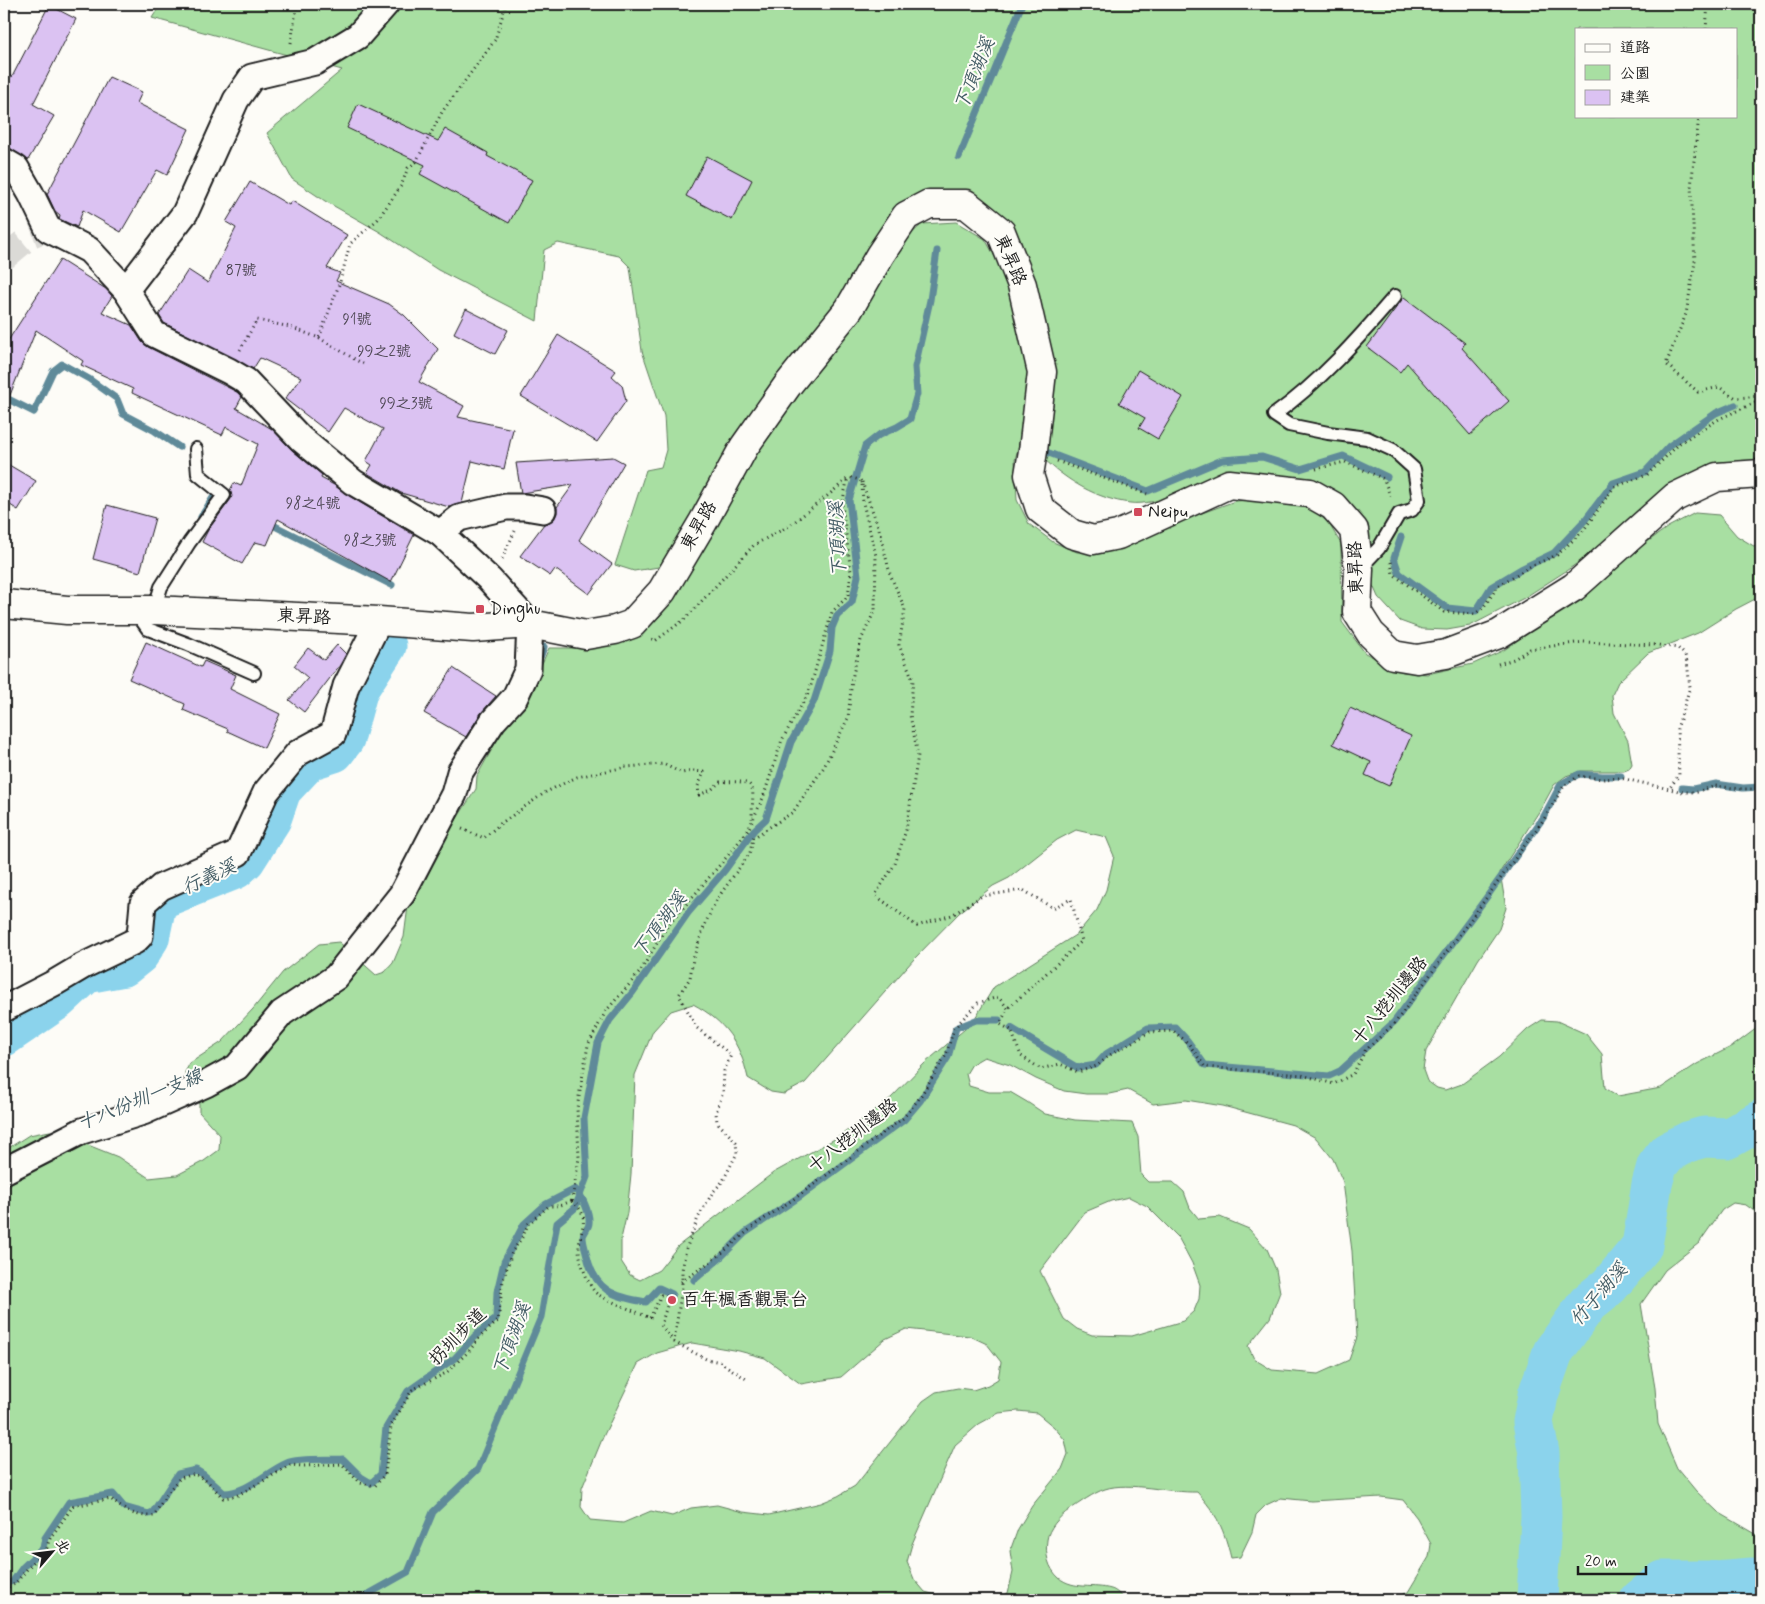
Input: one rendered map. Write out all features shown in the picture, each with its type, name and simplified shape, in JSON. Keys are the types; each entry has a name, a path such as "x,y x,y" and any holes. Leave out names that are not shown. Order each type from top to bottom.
{"street":[{"path":"126,290 185,213 236,100 252,77 315,62 358,36 386,4"},
{"path":"4,160 16,168 32,194 48,229 88,250 126,290 154,334 229,370 246,381 301,440 353,482 440,533 489,578 530,624 528,669 515,697 493,722 460,772 454,794 402,894 336,977 282,1013 237,1067 206,1084 143,1112 82,1131 4,1172"},
{"name":"東昇路","path":"4,604 67,610 145,610 379,621 472,628 530,624 586,635 615,630 632,624 662,590 744,446 787,386 849,309 880,255 906,216 929,204 966,204 1002,232 1022,285 1042,372 1029,475 1040,509 1072,534 1093,540 1118,535 1229,484 1310,493 1333,506 1354,530 1359,569 1357,612 1371,634 1393,655 1417,659 1446,654 1499,634 1574,587 1675,497 1717,477 1761,474"},
{"path":"440,533 459,518 506,507 534,509"},
{"path":"4,1009 83,966 135,941 140,936 143,902 161,887 238,853 266,792 298,753 333,734 346,686 379,621"}],"lane":[{"path":"1359,569 1379,548 1398,514 1412,510 1419,500 1414,469 1393,450 1367,438 1289,425 1274,415 1318,379 1356,341 1395,296"},
{"path":"196,449 198,474 224,495 189,543 145,610 148,629 254,673"}],"path":[{"path":"287,69 297,4"},
{"path":"319,338 340,282 350,244 378,219 401,186 408,168 416,162 442,112 495,40 506,4"},
{"path":"1706,28 1708,4"},
{"path":"1700,118 1691,187 1695,262 1686,314 1666,364 1698,392 1719,387 1736,398 1761,396"},
{"path":"229,370 257,320 290,327 319,338 363,364"},
{"path":"848,478 861,482"},
{"path":"632,624 655,641 685,619 754,545 789,526 848,478"},
{"path":"748,1380 720,1362 706,1359 674,1342 661,1325 670,1296 661,1295 650,1318 596,1294 586,1277 579,1247 585,1222 580,1207 572,1201 579,1158 576,1108 588,1046 606,1011 640,972 666,928 748,830 763,798 782,740 809,692 832,612 848,596 851,572 842,504 848,478"},
{"path":"753,838 793,812 824,767 848,718 852,679 861,640 874,610 876,556 863,504 861,482"},
{"path":"861,482 879,529 890,574 906,609 899,645 913,680 910,716 918,755 906,830 895,864 875,895 917,926 952,916 982,896 1023,890 1053,908 1071,899 1082,941 1008,1008"},
{"path":"489,578 534,509"},
{"path":"1496,664 1514,659 1530,650 1582,642 1658,645 1678,648 1685,655 1690,687 1677,729 1679,775 1669,789"},
{"path":"484,838 500,824 546,792 577,777 626,767 663,764 682,773 704,772 698,786 699,795 711,790 720,782 740,781 751,785 754,791 752,820"},
{"name":"十八挖圳邊路","path":"681,1282 717,1258 755,1225 801,1194 903,1118 918,1100 946,1055 954,1028 978,1003 998,997 1008,1008 1000,1024 1011,1030 1021,1056 1042,1069 1060,1064 1078,1072 1098,1066 1110,1055 1150,1032 1172,1031 1188,1042 1205,1068 1302,1075 1334,1084 1353,1074 1365,1051 1395,1023 1544,820 1564,786 1579,776 1602,779 1620,778 1683,792 1697,792 1715,786 1742,790 1761,789"},
{"path":"674,1342 686,1249 698,1218 713,1192 723,1181 737,1153 736,1142 718,1122 716,1113 723,1092 724,1072 731,1055 698,1028 679,995 690,978 693,959 705,924 717,900 750,853 753,838 748,830"},
{"name":"拐圳步道","path":"4,1589 16,1584 47,1548 49,1540 73,1506 112,1499 123,1510 146,1516 154,1516 167,1493 180,1478 195,1474 208,1482 223,1498 236,1496 290,1464 303,1466 342,1464 360,1483 375,1486 385,1474 391,1426 412,1390 446,1373 498,1321 503,1280 512,1252 528,1224 549,1206 558,1206 572,1201"}],"green space":[{"path":"161,4 1761,4 1761,459 1717,466 1566,571 1524,598 1470,626 1447,630 1422,629 1400,621 1378,597 1368,574 1363,525 1357,512 1348,501 1332,491 1175,498 1130,503 1106,498 1083,488 1043,458 1017,250 938,194 665,566 634,571 615,565 646,470 661,467 666,450 664,416 642,351 630,267 619,256 558,243 544,250 537,321 438,270 380,232 325,201 292,179 267,133 342,70 152,18"},
{"path":"956,222 985,239 1020,301 1032,392 1015,460 1017,500 1029,524 1053,542 1077,552 1098,553 1128,545 1183,520 1235,501 1282,498 1305,505 1328,522 1341,544 1342,622 1365,653 1403,672 1427,674 1473,664 1504,650 1583,594 1613,567 1668,527 1695,513 1719,515 1737,536 1757,548 1761,553 1761,596 1698,633 1648,653 1618,682 1612,695 1614,713 1628,741 1632,764 1629,769 1624,771 1581,771 1566,776 1554,785 1500,872 1506,908 1499,929 1478,960 1426,1051 1423,1070 1427,1081 1437,1088 1445,1090 1462,1084 1499,1057 1528,1029 1542,1020 1557,1021 1586,1034 1602,1054 1605,1088 1618,1096 1661,1088 1697,1064 1733,1046 1761,1025 1761,1216 1746,1205 1733,1203 1722,1210 1699,1243 1665,1270 1641,1304 1655,1388 1658,1424 1677,1468 1696,1491 1718,1512 1761,1537 1761,1600 1393,1600 1408,1592 1429,1557 1431,1544 1417,1518 1403,1500 1381,1497 1311,1501 1281,1498 1266,1505 1256,1515 1252,1532 1240,1557 1231,1558 1219,1522 1197,1492 1126,1486 1100,1491 1058,1519 1048,1536 1046,1550 1052,1570 1065,1582 1111,1589 1126,1600 988,1600 1000,1598 1008,1593 1013,1572 1010,1551 1018,1529 1032,1506 1062,1469 1068,1454 1065,1440 1054,1427 1037,1413 1018,1411 999,1413 979,1424 955,1445 912,1544 907,1562 914,1579 925,1592 954,1600 4,1600 4,1151 29,1135 50,1131 118,1157 149,1178 177,1175 204,1161 219,1150 220,1135 199,1112 199,1104 186,1081 185,1072 190,1063 222,1042 253,1009 283,972 319,944 339,942 376,975 385,972 393,963 404,937 408,906 449,831 476,789 477,776 516,706 530,690 549,648 595,648 650,626 662,614 770,428 909,236 922,224","holes":["1076,830 1106,837 1114,856 1106,890 1097,910 1077,934 994,987 972,1023 925,1063 891,1098 840,1136 773,1173 678,1246 659,1270 640,1280 630,1275 621,1261 621,1239 627,1213 631,1174 635,1075 653,1031 671,1011 693,1004 714,1018 730,1034 736,1044 748,1078 771,1092 784,1094 805,1083 914,959 959,913 993,886 1009,878 1057,840","984,1057 1010,1065 1064,1091 1086,1094 1109,1094 1128,1090 1153,1104 1186,1100 1223,1106 1293,1125 1316,1138 1333,1159 1343,1182 1352,1251 1357,1337 1349,1360 1318,1374 1272,1370 1254,1359 1248,1346 1270,1318 1280,1292 1276,1270 1267,1249 1249,1229 1220,1217 1199,1219 1190,1208 1184,1192 1173,1182 1148,1182 1141,1175 1138,1137 1132,1123 1075,1120 1045,1114 1010,1092 989,1092 969,1086 966,1074 972,1064","1129,1197 1147,1206 1178,1237 1192,1263 1200,1285 1199,1299 1194,1311 1183,1321 1132,1336 1092,1335 1077,1329 1064,1319 1040,1271 1085,1212 1111,1201","906,1329 970,1336 987,1344 1001,1362 998,1379 973,1390 958,1388 936,1392 923,1401 855,1486 821,1503 769,1515 743,1512 717,1505 691,1508 672,1516 651,1511 623,1523 590,1520 581,1507 582,1488 603,1437 638,1364 657,1353 692,1343 739,1351 765,1358 801,1384 841,1377 885,1339"]}],"building":[{"path":"49,5 76,19 33,104 54,116 28,160 11,149 4,147 4,72 12,77"},
{"path":"109,77 142,92 137,103 189,129 167,175 157,170 121,232 83,210 77,227 59,219 60,215 55,211 47,194"},
{"path":"358,104 438,141 445,129 488,153 487,156 532,180 509,223 420,174 425,165 347,128"},
{"path":"707,156 752,180 732,220 686,196"},
{"path":"4,178 10,186 4,196"},
{"path":"250,182 289,205 292,201 347,235 327,268 340,273 336,281 389,304 404,315 438,349 419,382 464,406 458,417 513,429 504,469 472,461 462,503 449,507 401,493 367,473 372,465 366,461 383,429 344,408 328,432 285,399 301,377 260,358 253,369 164,323 159,315 188,270 208,283 236,228 226,222"},
{"path":"60,260 106,289 112,296 102,312 131,325 142,342 148,347 237,392 242,397 236,408 272,429 292,450 322,475 321,478 414,535 391,582 278,519 267,545 255,542 242,564 202,542 208,530 231,499 230,490 234,483 241,486 258,444 226,427 222,435 132,393 133,389 81,365 83,361 36,330 4,410 4,347"},
{"path":"1404,297 1465,343 1462,348 1509,401 1470,435 1407,363 1400,372 1367,347"},
{"path":"466,309 508,330 495,354 454,333"},
{"path":"558,335 616,371 612,376 622,385 626,401 597,442 521,396"},
{"path":"1138,370 1183,397 1158,439 1139,428 1145,418 1119,403"},
{"path":"613,457 624,463 579,540 612,564 589,594 555,569 550,576 520,556 544,524 554,519 557,507 573,485 521,493 516,463"},
{"path":"4,462 36,481 18,510 4,501"},
{"path":"107,505 155,518 140,572 93,559"},
{"path":"146,642 201,667 204,661 236,675 230,689 280,714 264,748 227,731 228,729 183,710 185,704 129,679"},
{"path":"337,645 346,654 340,665 304,712 289,700 308,678 294,666 308,648 324,660"},
{"path":"453,668 496,696 481,713 466,737 424,713"},
{"path":"1350,708 1411,736 1389,786 1365,775 1371,762 1333,744"}],"waterway":[{"name":"下頂湖溪","path":"959,157 1022,4"},
{"name":"下頂湖溪","path":"358,1600 408,1572 433,1512 478,1469 541,1317 557,1223 575,1208 587,1177 584,1118 598,1043 610,1020 633,992 688,913 725,870 754,830 766,819 791,742 814,701 830,651 832,628 837,616 852,602 858,576 849,500 865,446 879,435 910,419 917,394 915,367 930,300 937,251"},
{"path":"4,397 34,412 53,371 62,364 89,379 117,399 123,414 155,431 179,447"},
{"path":"1401,537 1394,558 1399,573 1447,608 1476,611 1491,587 1521,569 1554,553 1585,520 1613,483 1645,472 1669,446 1716,413 1735,405"},
{"path":"1049,453 1148,491 1222,460 1262,457 1300,469 1343,456 1387,477"},
{"path":"201,517 214,496"},
{"path":"269,523 392,585"},
{"name":"行義溪","path":"4,1036 58,999 86,973 124,966 139,954 149,938 157,900 235,869 245,860 271,819 281,790 309,760 334,752 344,739 358,689 386,646"},
{"name":"十八份圳一支線","path":"538,663 544,647"},
{"path":"1011,1028 1078,1068 1096,1065 1106,1054 1148,1028 1175,1027 1205,1065 1329,1076 1340,1071 1394,1022 1543,818 1561,784 1579,774 1621,776"},
{"path":"1682,788 1693,789 1716,784 1743,788 1761,787"},
{"path":"694,1280 745,1233 802,1195 904,1120 920,1101 948,1057 956,1028 976,1020 999,1020"},
{"name":"竹子湖溪","path":"1537,1600 1541,1516 1539,1453 1533,1422 1538,1395 1553,1352 1588,1303 1609,1286 1642,1246 1652,1184 1657,1166 1667,1153 1690,1141 1704,1137 1729,1138 1761,1120"},
{"path":"4,1584 13,1581 23,1567 43,1548 45,1538 69,1502 113,1494 124,1507 149,1514 153,1512 178,1474 196,1470 224,1493 241,1490 287,1463 306,1460 343,1459 361,1477 371,1483 381,1474 386,1428 408,1391 455,1358 474,1337 496,1318 497,1292 504,1262 524,1224 546,1204 575,1189 587,1209 589,1225 583,1235 583,1242 591,1268 601,1285 624,1298 646,1302 659,1288 672,1294"},
{"path":"1640,1600 1663,1581 1715,1581 1752,1578 1761,1582"}],"tunnel":[{"path":"4,258 32,235 48,229"}],"place":[{"name":"Neipu","path":"1138,512"},
{"name":"Dinghu","path":"480,609"},
{"name":"百年楓香觀景台","path":"672,1300"}]}
